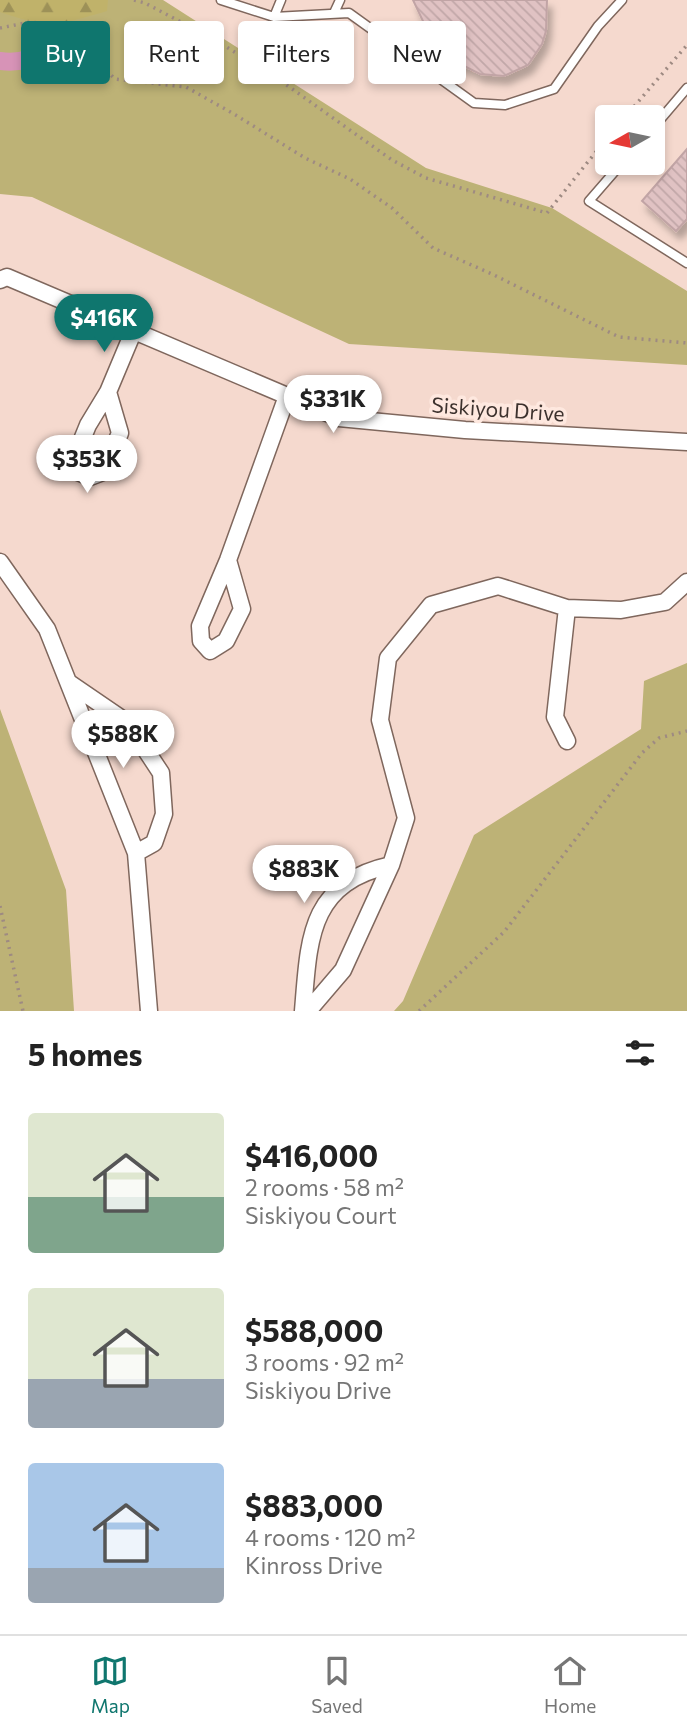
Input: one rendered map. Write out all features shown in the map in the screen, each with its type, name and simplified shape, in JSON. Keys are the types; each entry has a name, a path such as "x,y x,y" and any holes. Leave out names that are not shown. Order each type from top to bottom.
{"street":[{"name":"Siskiyou Drive","path":"0,280 7,277 339,418 465,430 687,442"},
{"path":"108,392 120,433 103,472 89,477 78,472 75,457 88,425 108,392 134,330"},
{"path":"228,559 242,609 226,641 210,650 201,640 200,626 228,559 287,396"},
{"path":"0,562 47,629 136,853 149,1011"},
{"path":"305,1011 343,970 391,865 406,818 380,720 388,657 431,605 498,586 566,608 621,610 665,602 687,582"},
{"path":"566,608 555,718 567,741"},
{"path":"68,682 128,723 161,773 164,814 154,843 136,853"},
{"path":"305,1011 306,966 314,925 327,900 348,880 367,870 391,865"}],"lane":[{"path":"274,17 281,0"},
{"path":"334,13 340,0"},
{"path":"224,1 274,17 349,13 474,103 505,105 554,89 598,26 622,0"},
{"path":"665,114 687,89"},
{"path":"612,175 589,201 687,263"}],"path":[{"path":"134,0 145,3 218,41 288,86 392,160 426,178 547,213 595,153"},
{"path":"0,28 30,22 61,25 116,79 186,87 305,158 350,179 392,208 433,248 619,337 687,343"},
{"path":"635,105 687,45"},
{"path":"419,1011 504,932 642,754 659,738 687,731"},
{"path":"0,906 23,1011"}],"shaded area":[{"path":"0,0 163,0 196,21 124,21 124,84 224,84 224,39 238,48 238,84 294,84 426,168 552,208 687,291 687,365 349,344 32,197 0,194"},
{"path":"687,663 687,1011 394,1011 403,1001 474,835 641,729 644,681"},
{"path":"0,709 66,890 74,1011 0,1011"}],"green space":[{"path":"0,0 108,0 107,11 69,21 31,21 0,12"}],"building":[{"path":"413,0 547,0 546,31 542,44 528,65 504,76 480,74 466,67 466,21 423,21"},
{"path":"687,149 687,219 676,231 642,201"}],"waterway":[{"path":"0,61 21,60"}]}
